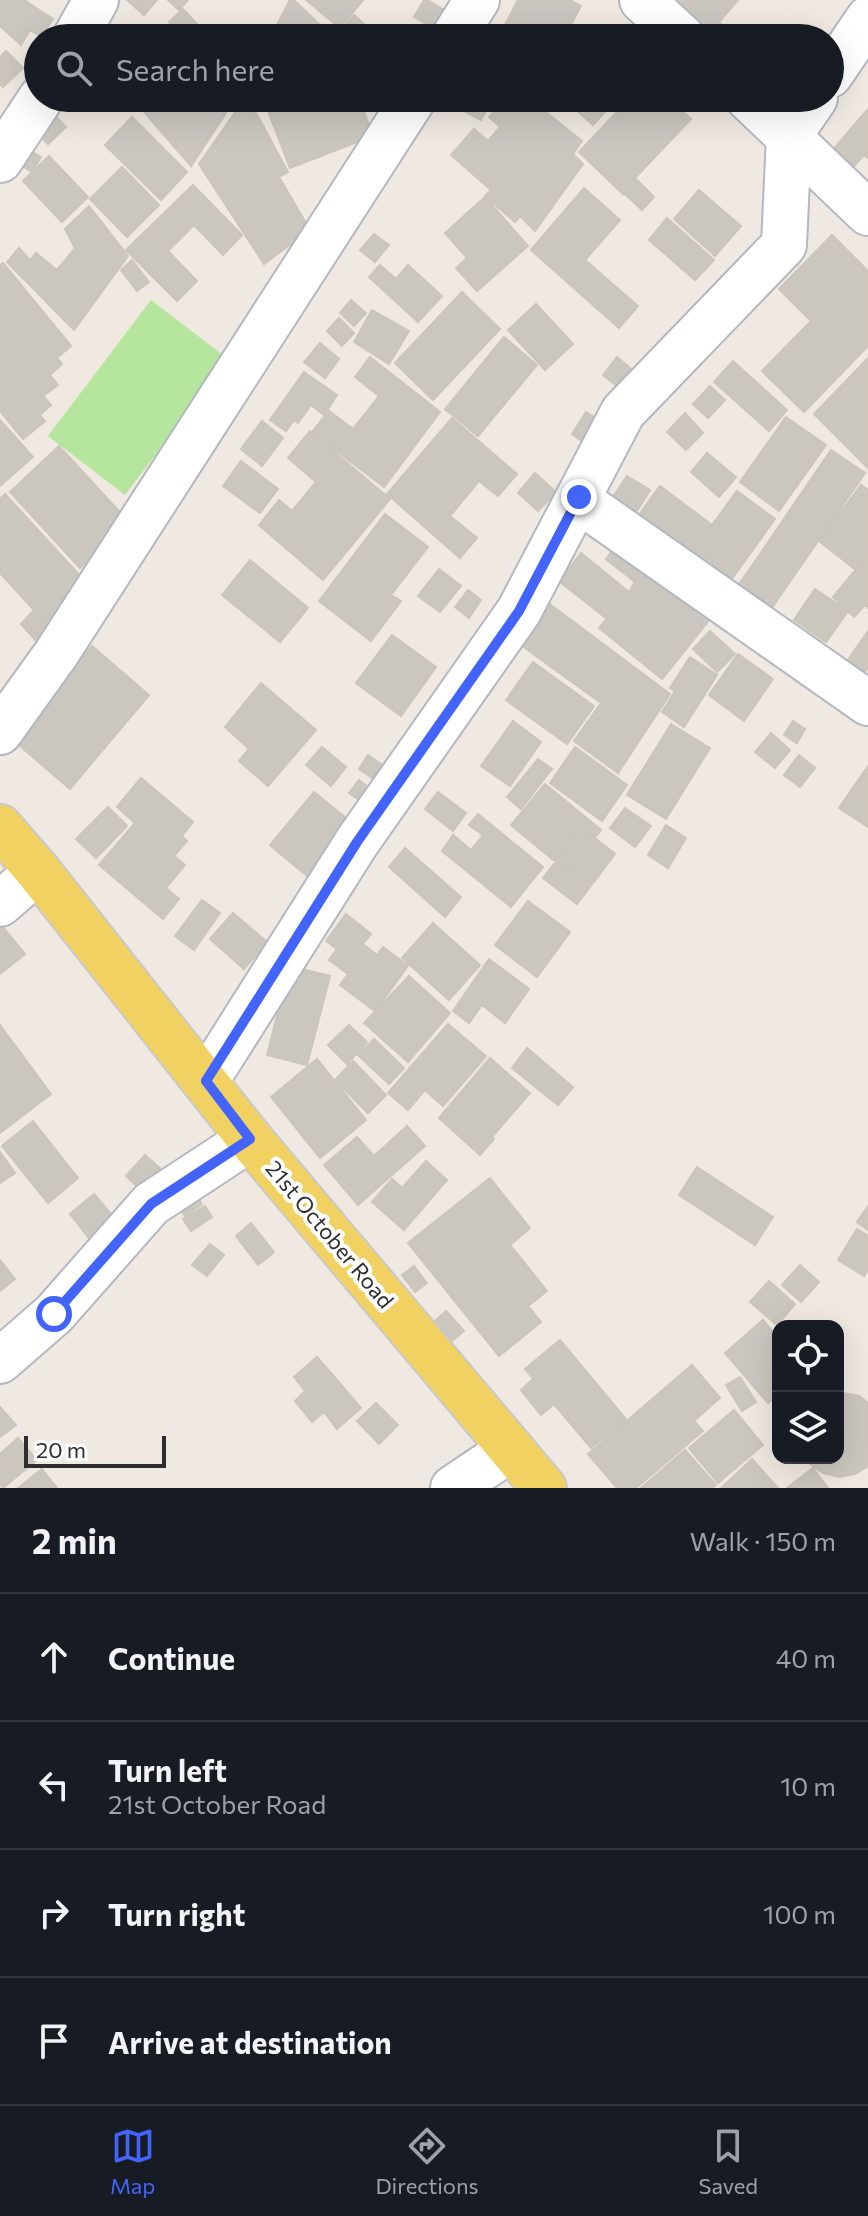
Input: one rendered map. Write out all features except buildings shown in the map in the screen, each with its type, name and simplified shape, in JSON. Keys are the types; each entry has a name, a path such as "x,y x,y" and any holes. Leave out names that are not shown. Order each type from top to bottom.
{"main road":[{"name":"21st October Road","path":"0,827 250,1139 544,1488"}],"street":[{"path":"83,24 96,0"},
{"path":"462,24 477,0"},
{"path":"642,0 668,24"},
{"path":"844,54 868,19"},
{"path":"0,160 32,112"},
{"path":"0,732 56,654 405,112"},
{"path":"763,112 868,213"},
{"path":"206,1081 357,842 519,611 623,412 784,245 789,136 805,112"},
{"path":"579,497 584,504 868,703"},
{"path":"0,904 38,871"},
{"path":"0,1361 54,1314 151,1204 250,1139"},
{"path":"453,1488 511,1449"}],"green space":[{"path":"151,300 228,359 125,495 48,436"}],"route":[{"path":"54,1314 151,1204 250,1139 206,1081 357,842 519,611 579,497"}]}
